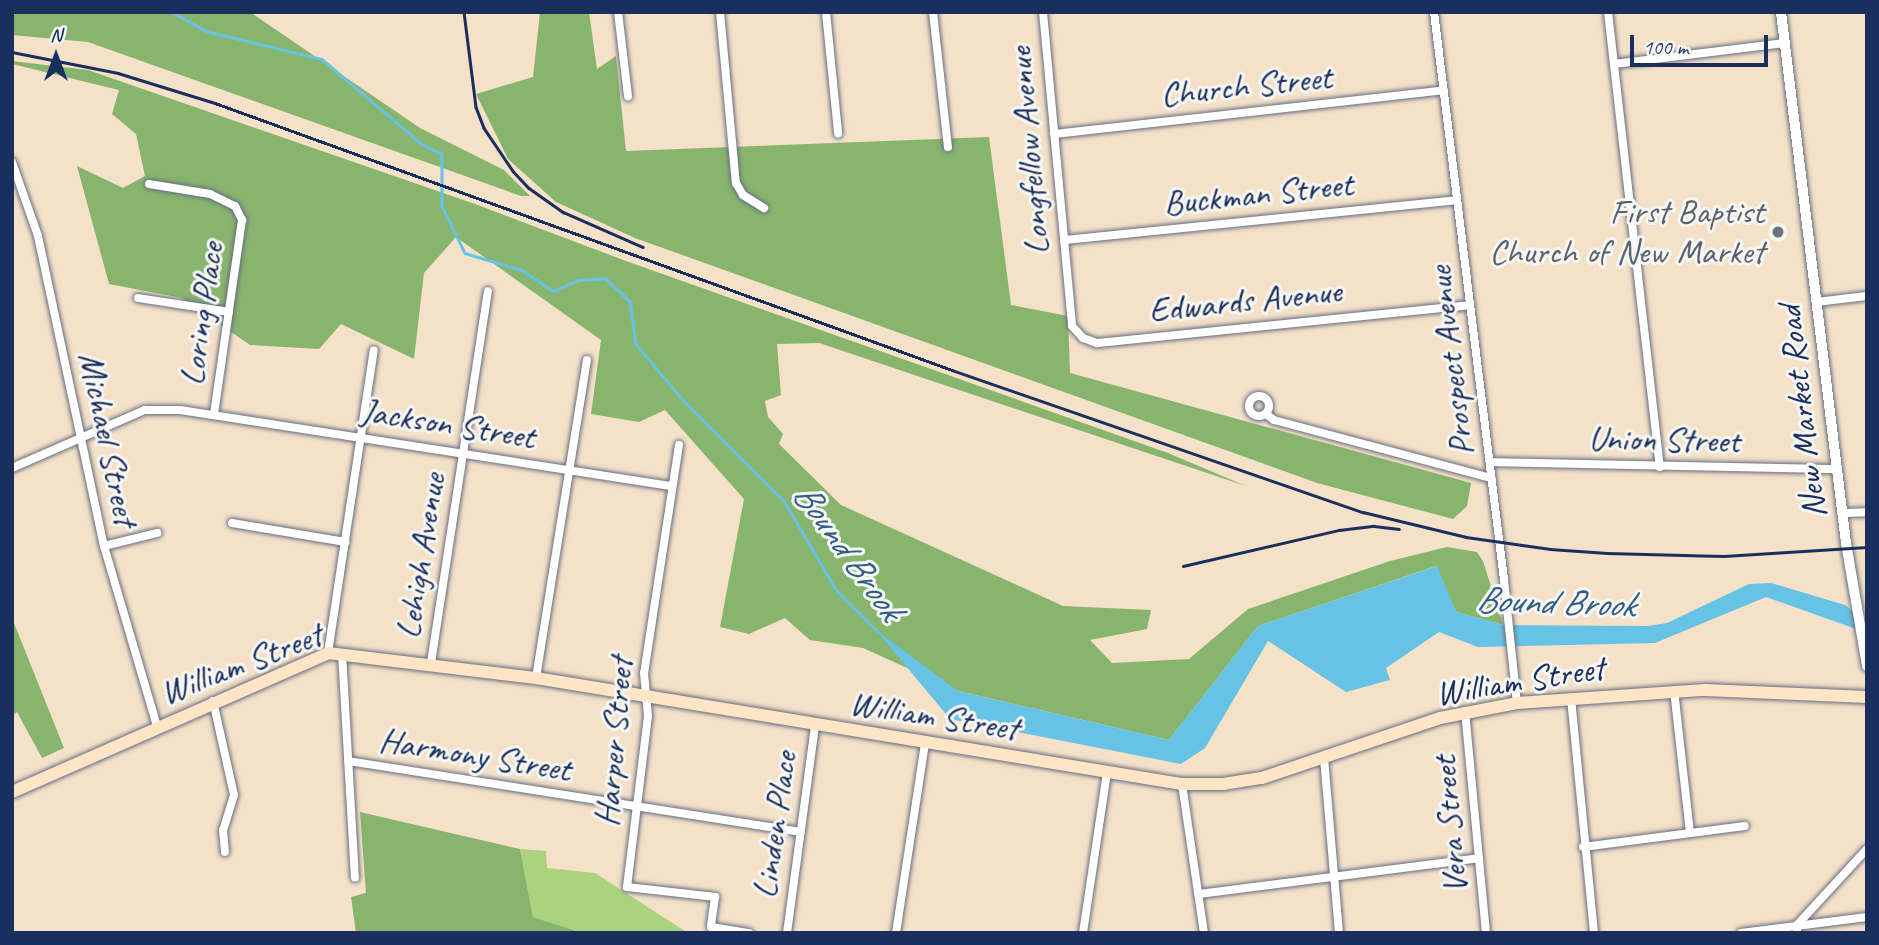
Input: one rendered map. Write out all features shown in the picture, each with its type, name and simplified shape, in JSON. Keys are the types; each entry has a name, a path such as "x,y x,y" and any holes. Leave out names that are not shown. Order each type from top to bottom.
{"main road":[{"name":"William Street","path":"12,792 213,701 335,653 536,678 1182,784 1223,784 1262,778 1465,711 1517,703 1675,690 1867,697"}],"street":[{"path":"618,12 628,96"},
{"path":"720,12 736,183 743,195 764,208"},
{"path":"826,12 838,133"},
{"path":"933,12 948,147"},
{"name":"Longfellow Avenue","path":"1043,12 1068,285"},
{"name":"Prospect Avenue","path":"1434,12 1517,703"},
{"path":"1608,12 1660,467"},
{"name":"New Market Road","path":"1781,12 1837,470 1854,596 1867,666"},
{"path":"1614,64 1785,43"},
{"name":"Church Street","path":"1054,134 1444,90"},
{"name":"Michael Street","path":"12,162 38,236 104,546 157,726"},
{"name":"Loring Place","path":"149,184 210,194 235,206 242,220 214,415"},
{"name":"Buckman Street","path":"1064,240 1457,200"},
{"name":"Edwards Avenue","path":"1068,285 1072,326 1083,338 1097,342 1470,305"},
{"name":"Lehigh Avenue","path":"431,663 488,291"},
{"path":"1816,302 1867,296"},
{"path":"138,298 229,312"},
{"path":"355,878 348,761 335,653 345,542 374,350"},
{"path":"536,678 587,360"},
{"name":"Jackson Street","path":"12,468 145,410 180,410 672,486"},
{"path":"1266,414 1274,419 1491,478"},
{"name":"Harper Street","path":"679,445 644,673 648,716 627,887 715,897 711,927 750,933"},
{"name":"Union Street","path":"1490,462 1837,470"},
{"path":"1843,513 1867,512"},
{"path":"232,523 345,542"},
{"path":"104,546 157,533"},
{"path":"1675,690 1690,832"},
{"path":"1571,698 1583,847 1594,933"},
{"path":"213,701 233,795 223,830 225,852"},
{"name":"Vera Street","path":"1465,711 1486,933"},
{"name":"Linden Place","path":"787,933 815,725"},
{"path":"896,933 925,743"},
{"path":"1324,758 1339,933"},
{"name":"Harmony Street","path":"348,761 800,832"},
{"path":"1083,933 1107,772"},
{"path":"1182,784 1204,933"},
{"path":"1583,847 1745,826"},
{"path":"1797,929 1867,849"},
{"path":"1199,894 1479,858"},
{"path":"1741,933 1797,929 1867,917"}],"green space":[{"path":"12,12 250,12 420,128 504,170 530,196 521,196 88,42 12,35"},
{"path":"540,12 589,12 597,69 616,56 626,151 989,137 1011,305 1068,316 1070,373 1471,483 1467,506 1453,519 1317,483 635,238 556,202 508,159 476,94 533,77"},
{"path":"12,61 88,70 475,204 626,261 1168,453 1246,486 819,343 777,344 781,395 765,401 768,417 783,434 779,444 841,505 1063,606 1151,610 1147,629 1090,640 1112,663 1189,659 1248,609 1390,561 1447,547 1477,552 1483,561 1503,625 1456,612 1436,566 1258,626 1169,740 958,691 863,648 810,640 785,618 749,634 720,627 744,499 665,410 639,422 591,414 601,340 456,237 424,273 414,359 341,324 319,349 250,345 182,298 109,284 77,166 123,188 145,176 136,134 112,114 119,90 12,64"},
{"path":"12,618 64,748 42,758 17,712 12,716"},
{"path":"360,812 520,849 533,917 583,933 356,933 351,897 366,893"},
{"path":"520,849 546,851 547,868 595,873 688,933 583,933 533,917"}],"water":[{"path":"1437,566 1456,612 1503,625 1648,626 1667,623 1749,584 1771,583 1845,605 1867,622 1867,639 1859,630 1766,597 1655,643 1478,647 1439,632 1386,668 1390,680 1346,692 1268,641 1205,748 1181,764 950,719 876,630 958,691 1169,740 1258,626"}],"waterway":[{"name":"Bound Brook","path":"172,12 206,31 322,59 422,144 442,154 442,206 465,253 522,270 553,291 579,280 605,278 630,301 636,344 682,399 784,501 837,591 878,632"}],"railway":[{"path":"464,12 476,107 484,128 513,171 529,188 563,212 643,247"},
{"path":"12,52 118,73 215,103 952,370 1363,512 1466,537 1550,549 1607,553 1724,556 1867,547"},
{"path":"1183,566 1339,530 1374,526 1399,529"}],"place":[{"name":"First Baptist Church of New Market","path":"1778,232"}]}
